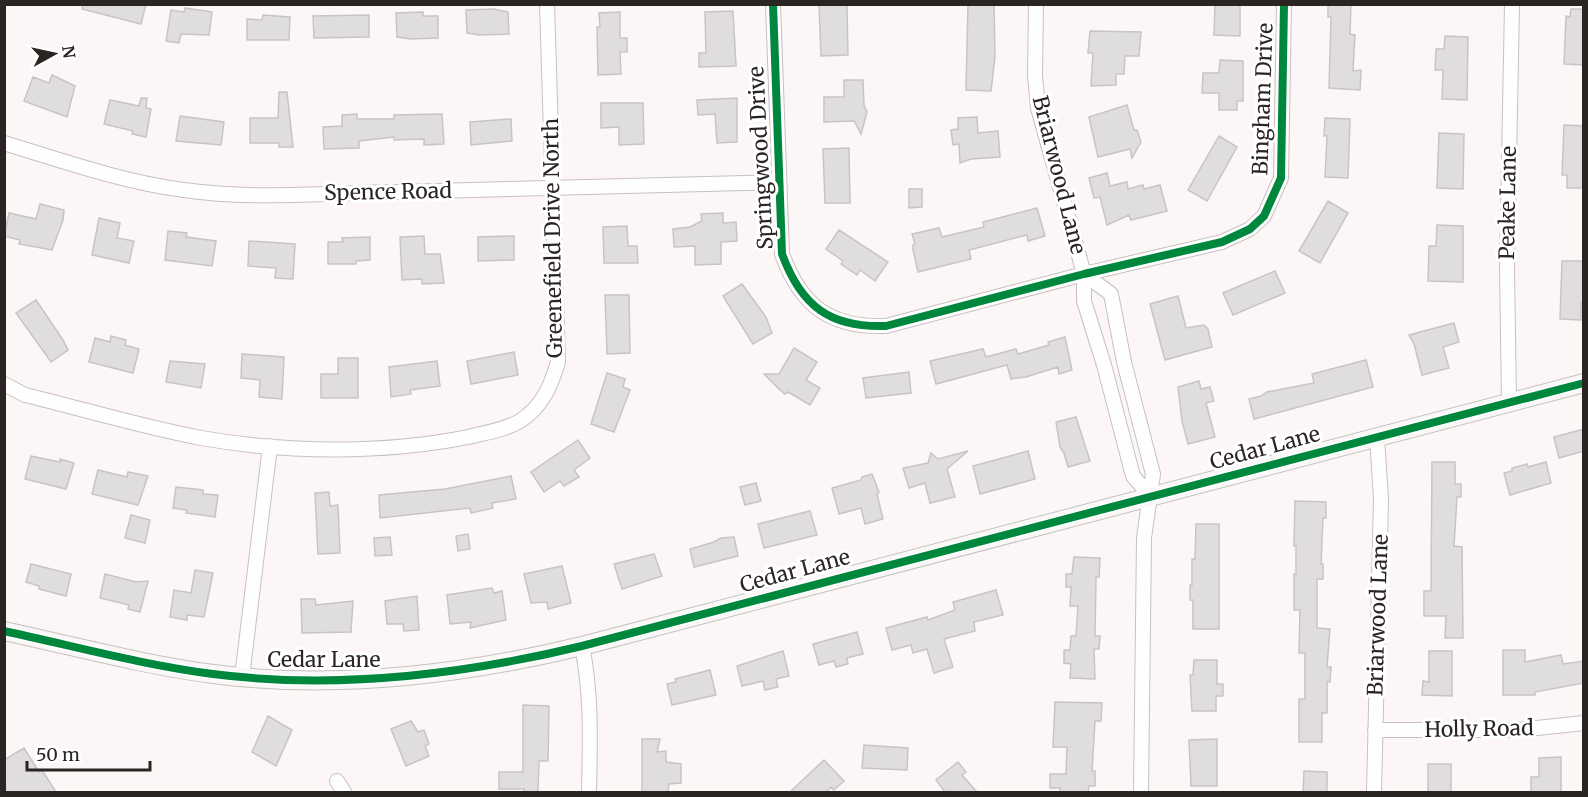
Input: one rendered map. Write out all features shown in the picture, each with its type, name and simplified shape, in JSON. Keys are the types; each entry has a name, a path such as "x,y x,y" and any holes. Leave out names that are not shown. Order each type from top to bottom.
{"main road":[{"name":"Cedar Lane","path":"4,631 152,664 242,677 318,681 435,674 498,664 582,646 1584,383"}],"street":[{"name":"Greenefield Drive North","path":"4,384 25,395 201,438 270,446 320,449 438,443 484,433 518,422 544,398 558,362 547,4"},
{"name":"Springwood Drive","path":"773,4 782,254 790,276 800,292 814,306 848,323 867,327 886,326 1084,274"},
{"name":"Briarwood Lane","path":"1036,4 1035,76 1038,108 1084,274 1084,301 1133,476 1150,497"},
{"name":"Bingham Drive","path":"1084,274 1222,242 1250,229 1264,216 1281,178 1284,4"},
{"name":"Peake Lane","path":"1509,402 1507,267 1512,4"},
{"name":"Spence Road","path":"4,143 141,182 237,195 779,182"},
{"name":"Briarwood Lane","path":"1084,274 1110,294 1124,362 1153,474 1144,538 1141,792"},
{"name":"Briarwood Lane","path":"1374,792 1381,498 1377,437"},
{"path":"242,677 270,446"},
{"path":"582,646 590,704 589,792"},
{"name":"Holly Road","path":"1375,730 1518,730 1584,723"}],"building":[{"path":"83,4 146,4 141,24 82,9"},
{"path":"819,4 847,4 848,55 821,56"},
{"path":"968,4 994,4 995,56 991,91 966,90"},
{"path":"1215,4 1240,4 1240,36 1214,35"},
{"path":"1328,4 1351,4 1350,34 1355,35 1353,71 1361,70 1360,90 1329,88 1331,17 1328,17"},
{"path":"185,8 212,12 209,35 181,34 179,43 166,41 171,10 184,12"},
{"path":"494,9 508,12 509,34 467,33 466,10"},
{"path":"1571,9 1584,9 1584,65 1564,64 1566,16 1570,17"},
{"path":"733,11 736,66 699,67 699,53 706,53 705,12"},
{"path":"423,12 423,16 438,16 438,38 397,37 396,13"},
{"path":"620,12 620,38 627,38 627,52 620,52 621,74 598,75 599,13"},
{"path":"263,15 290,17 289,40 247,40 247,19 262,20"},
{"path":"369,15 369,37 314,38 313,16"},
{"path":"1090,31 1141,32 1139,56 1125,56 1124,74 1116,74 1116,85 1091,86 1093,53 1088,53"},
{"path":"1445,36 1468,37 1467,100 1442,99 1443,70 1435,70 1436,49 1444,49"},
{"path":"1220,60 1243,61 1243,101 1237,101 1237,110 1219,110 1219,93 1202,93 1203,73 1219,73"},
{"path":"52,75 75,86 67,117 24,101 33,77 49,83"},
{"path":"844,80 863,80 864,105 867,112 861,134 854,121 824,122 824,97 844,97"},
{"path":"279,92 287,92 293,147 279,147 279,143 250,143 250,118 278,118"},
{"path":"141,98 147,98 146,108 151,109 146,137 132,134 133,131 104,124 110,100 139,106"},
{"path":"737,98 737,142 717,143 715,114 698,115 697,100"},
{"path":"601,103 643,103 644,144 619,145 619,127 601,128"},
{"path":"1127,105 1134,130 1137,130 1141,142 1132,158 1130,149 1098,157 1089,117"},
{"path":"357,114 357,119 394,119 394,115 442,114 444,144 424,145 424,139 394,140 394,137 359,141 359,148 324,149 323,127 342,126 342,115"},
{"path":"180,116 224,122 221,145 176,141"},
{"path":"977,117 978,133 998,131 1000,157 971,159 960,163 959,144 953,145 951,130 958,129 958,118"},
{"path":"1325,118 1350,119 1348,178 1325,177 1327,136 1324,136"},
{"path":"511,119 512,141 471,145 470,122"},
{"path":"1564,125 1584,126 1584,188 1567,188 1567,175 1562,175"},
{"path":"1439,133 1464,134 1463,189 1437,188"},
{"path":"1219,136 1237,147 1207,201 1188,190"},
{"path":"849,148 850,203 825,203 823,149"},
{"path":"1107,173 1110,186 1127,182 1128,189 1143,185 1144,189 1160,185 1167,211 1131,220 1129,215 1107,225 1100,197 1094,198 1089,178"},
{"path":"909,189 922,189 922,207 909,208"},
{"path":"1328,201 1348,213 1320,263 1299,251"},
{"path":"40,204 64,210 63,220 52,250 19,244 20,240 4,236 9,213 36,219"},
{"path":"1037,208 1045,236 1028,241 1027,235 969,250 971,259 918,272 912,234 939,228 942,237 984,227 983,222"},
{"path":"723,213 723,223 736,222 737,241 721,242 721,264 695,265 695,246 674,247 673,229 690,227 702,221 701,214"},
{"path":"99,218 120,223 117,238 134,241 129,263 92,255"},
{"path":"1437,225 1463,226 1463,282 1428,281 1429,246 1436,246"},
{"path":"627,226 628,246 637,246 638,263 604,263 603,227"},
{"path":"839,230 888,262 875,281 860,270 857,275 841,264 843,261 826,249"},
{"path":"168,231 187,233 186,237 216,241 212,266 165,260"},
{"path":"424,236 425,254 440,254 444,283 422,284 422,279 402,280 400,237"},
{"path":"514,236 514,260 478,261 478,237"},
{"path":"370,237 370,260 356,261 356,264 328,264 328,242 343,242 342,238"},
{"path":"249,241 295,244 293,279 275,278 276,268 248,266"},
{"path":"1562,261 1584,261 1584,303 1581,303 1581,320 1560,319"},
{"path":"1275,271 1285,293 1233,315 1223,293"},
{"path":"742,284 766,317 772,333 753,344 723,296"},
{"path":"605,295 629,295 630,353 607,354"},
{"path":"1178,296 1186,328 1204,325 1208,329 1212,347 1165,360 1150,304"},
{"path":"36,300 68,350 51,362 16,313"},
{"path":"1454,323 1459,342 1443,347 1449,368 1422,375 1414,344 1409,335"},
{"path":"111,336 126,340 125,345 139,349 133,373 89,362 95,338 110,342"},
{"path":"1065,337 1072,370 1059,374 1058,367 1011,379 1007,365 936,384 930,361 983,349 986,357 1016,349 1018,354 1049,345 1048,342"},
{"path":"794,348 817,362 806,380 820,388 810,405 788,392 785,394 764,374 779,374"},
{"path":"514,352 518,375 471,384 467,361"},
{"path":"242,354 284,357 282,399 259,397 260,380 241,378"},
{"path":"338,358 358,358 358,398 321,398 321,374 338,374"},
{"path":"1366,360 1373,387 1254,419 1249,399 1267,392 1314,383 1312,374"},
{"path":"170,361 205,364 201,388 166,382"},
{"path":"437,361 440,386 410,390 411,394 391,397 389,367"},
{"path":"909,372 911,393 866,398 863,378"},
{"path":"607,373 625,379 623,387 630,390 614,432 591,424"},
{"path":"1199,381 1201,389 1210,387 1214,401 1206,403 1215,437 1188,444 1182,421 1178,387"},
{"path":"1076,417 1090,461 1068,467 1060,447 1056,422"},
{"path":"1584,429 1584,451 1559,458 1554,437"},
{"path":"578,440 590,458 574,470 579,477 564,486 560,481 544,492 531,472"},
{"path":"968,451 947,469 955,497 930,503 925,483 909,488 903,468 928,463 931,453 938,459"},
{"path":"1028,451 1035,479 980,494 973,466"},
{"path":"31,456 74,463 66,489 25,479"},
{"path":"1432,462 1455,462 1455,484 1461,484 1461,497 1457,497 1454,546 1462,547 1463,638 1445,638 1446,616 1424,616 1424,591 1431,591"},
{"path":"1546,462 1551,483 1510,495 1504,473 1527,464 1528,467"},
{"path":"98,470 127,477 128,472 148,476 138,505 92,494"},
{"path":"872,474 879,492 877,494 883,519 865,524 861,508 839,514 832,488 861,480 862,477"},
{"path":"511,476 516,499 492,503 493,508 471,513 470,508 380,518 379,495 445,489"},
{"path":"756,483 761,501 745,505 740,487"},
{"path":"176,487 203,490 203,494 218,495 215,517 186,513 187,510 173,508"},
{"path":"329,492 330,506 338,505 340,553 318,554 315,493"},
{"path":"1295,501 1326,502 1321,564 1323,564 1323,579 1317,579 1317,628 1330,629 1327,667 1331,667 1330,682 1327,682 1327,713 1322,713 1322,742 1299,742 1299,699 1305,699 1305,653 1299,653 1300,610 1294,610"},
{"path":"810,511 817,535 764,548 758,524"},
{"path":"131,515 150,520 145,543 125,538"},
{"path":"1196,524 1219,524 1219,629 1193,629 1193,600 1190,600 1190,585 1192,585 1192,559 1195,559"},
{"path":"468,534 470,549 458,551 456,536"},
{"path":"390,537 392,555 375,556 374,538"},
{"path":"734,537 738,556 694,567 690,549 721,538"},
{"path":"654,554 662,576 622,589 614,564"},
{"path":"1074,557 1100,558 1099,577 1096,577 1095,636 1100,636 1099,649 1094,649 1095,679 1070,678 1071,664 1064,663 1064,650 1070,650 1071,636 1076,636 1078,606 1070,606 1071,587 1066,587 1066,574 1072,574"},
{"path":"31,564 71,574 66,596 39,589 39,586 26,582"},
{"path":"562,566 571,603 548,609 547,602 531,603 524,574"},
{"path":"195,570 213,573 204,617 187,615 187,620 170,617 174,590 191,593"},
{"path":"105,574 136,582 148,581 140,612 128,609 129,605 100,598"},
{"path":"492,588 494,593 502,591 506,620 470,628 471,622 450,624 447,595"},
{"path":"996,590 1003,615 974,622 975,631 944,639 953,667 934,673 927,649 913,653 911,645 892,650 886,628 927,617 928,620 955,610 953,602"},
{"path":"417,596 419,630 404,631 403,624 387,624 385,601"},
{"path":"301,599 315,599 316,605 353,601 351,632 302,633"},
{"path":"857,632 863,654 847,658 848,664 836,667 834,661 819,665 813,644"},
{"path":"1503,650 1525,650 1525,662 1561,655 1563,664 1584,661 1584,683 1535,692 1535,695 1503,695"},
{"path":"783,651 789,676 776,679 778,687 765,690 763,681 742,686 737,666"},
{"path":"1429,651 1452,651 1452,696 1422,695 1423,681 1429,682"},
{"path":"1194,660 1217,660 1217,684 1223,684 1223,696 1216,696 1216,711 1192,711 1190,675 1193,675"},
{"path":"710,670 716,695 672,705 667,684 676,682 675,679"},
{"path":"1055,702 1102,703 1101,721 1095,721 1092,771 1095,771 1095,786 1089,786 1088,792 1060,792 1060,788 1050,788 1050,774 1066,774 1067,747 1053,747"},
{"path":"523,705 549,706 548,761 539,761 538,792 524,792 524,789 499,789 499,772 523,772"},
{"path":"268,716 292,730 276,766 252,752"},
{"path":"411,721 418,732 424,730 429,744 425,746 429,756 406,766 391,729"},
{"path":"642,739 660,739 657,752 666,751 666,762 681,764 681,783 669,784 668,792 642,792"},
{"path":"1217,739 1217,786 1191,786 1189,740"},
{"path":"864,745 908,748 907,770 862,768"},
{"path":"24,748 39,772 42,770 56,792 4,792 4,760"},
{"path":"1561,757 1561,792 1531,792 1531,777 1539,777 1539,758"},
{"path":"824,760 844,781 834,790 831,787 826,792 790,792"},
{"path":"958,762 966,772 962,775 977,792 945,792 936,780"},
{"path":"1428,764 1451,764 1451,792 1428,792"},
{"path":"1304,771 1327,772 1327,792 1303,792"}],"cycle path":[{"path":"773,4 782,254 798,287 808,300 833,318 866,326 886,326 1084,274 1222,242 1250,229 1264,216 1281,178 1284,4"},
{"path":"4,631 161,666 260,679 353,680 399,677 491,665 582,646 1584,383"}]}
